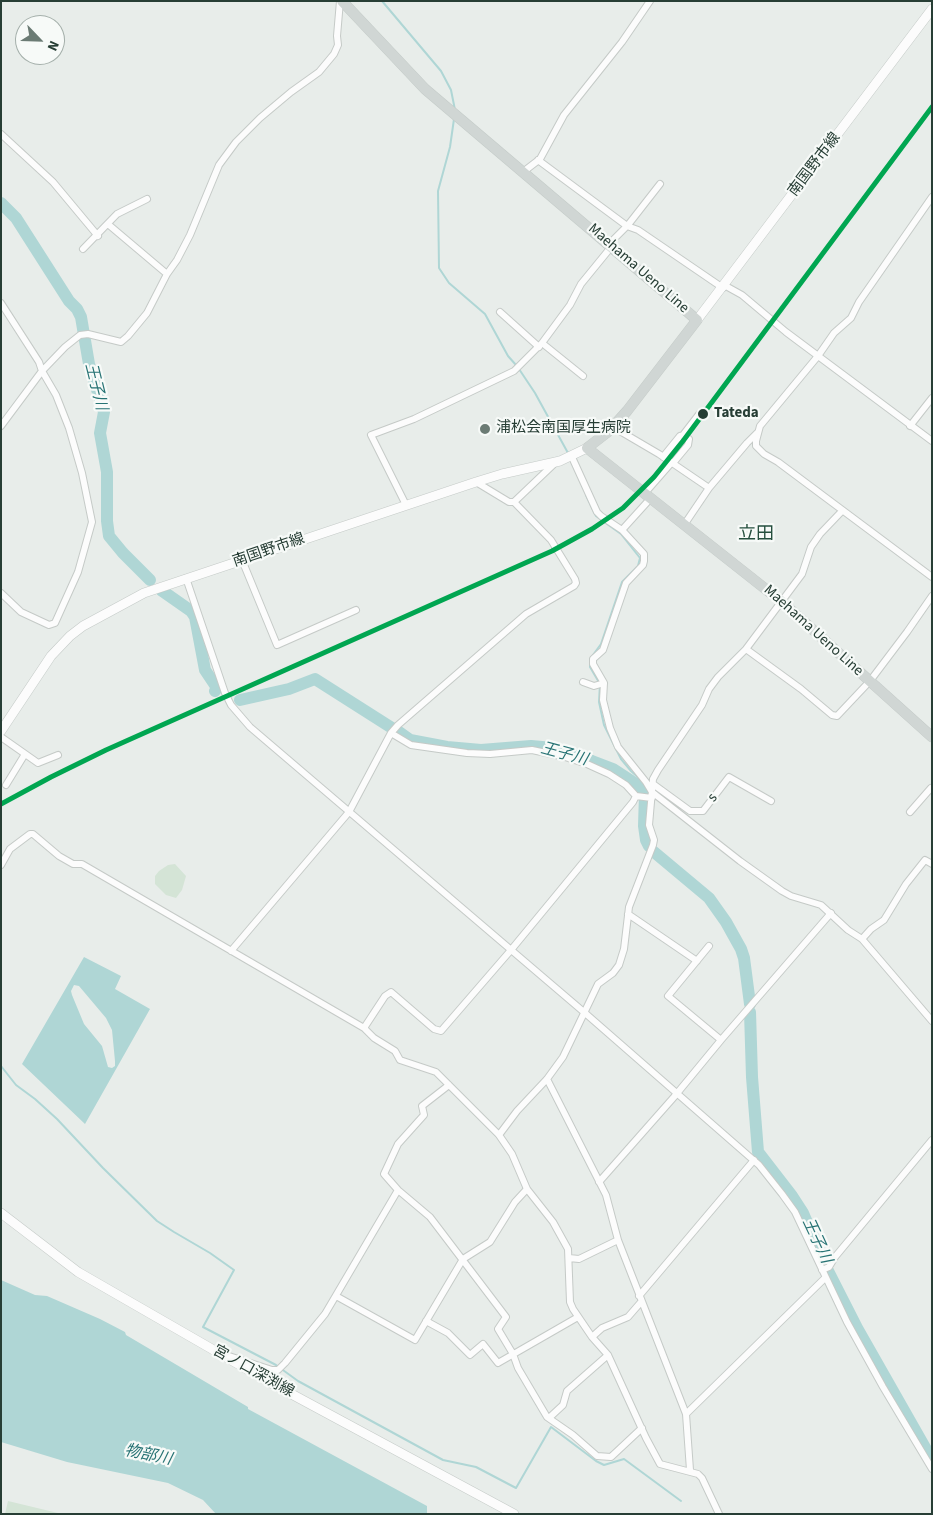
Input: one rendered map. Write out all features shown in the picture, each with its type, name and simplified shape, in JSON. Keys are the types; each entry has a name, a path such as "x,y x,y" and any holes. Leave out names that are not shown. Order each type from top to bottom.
{"main road":[{"name":"Maehama Ueno Line","path":"343,2 425,89 697,320 638,398 612,428 587,448 782,602 932,737"},
{"name":"南国野市線","path":"697,320 932,10"},
{"name":"南国野市線","path":"1,731 50,656 70,636 83,626 144,593 476,482 556,462 587,448"},
{"name":"宮ノ口深渕線","path":"1,1213 78,1272 271,1383 514,1514"}],"street":[{"path":"523,172 538,160 549,144 564,115 622,42 650,1"},
{"path":"1,426 42,371 65,347 84,335 121,342 146,313 190,235 219,165 236,142 260,118 319,72 334,54 338,45 337,36 343,2"},
{"path":"1,134 52,182 98,236"},
{"path":"538,160 627,226 638,230 723,287 742,295 786,332 932,441"},
{"path":"406,505 371,435 414,419 514,371 540,345 570,305 581,284 660,184"},
{"path":"932,197 859,302 851,318 834,333 818,356 760,426 756,441 759,450 778,462 932,577"},
{"path":"83,249 120,212 147,199"},
{"path":"108,225 167,274"},
{"path":"1,304 39,362 56,395 69,428 82,473 92,522 78,572 55,623 49,625 21,612 1,593"},
{"path":"500,312 582,376"},
{"path":"910,426 932,398"},
{"path":"664,457 700,413"},
{"path":"612,428 664,457 709,488"},
{"path":"684,525 709,488 746,443 757,433"},
{"path":"622,530 689,442 689,439 682,435"},
{"path":"572,456 597,512 622,530 644,554 643,565 626,583 603,650 593,659 593,664 604,683 603,700 610,728 618,747 646,782 652,795 782,891 797,898 822,905 848,930 862,939 932,1021"},
{"path":"514,502 556,462"},
{"path":"231,951 349,812 391,733 398,724 526,614 576,583 551,540 514,502 509,502 476,482"},
{"path":"499,1136 517,1111 547,1079 563,1057 598,984 613,973 619,965 624,949 628,914 632,900 653,846 654,840 649,825 652,784 658,770 702,705 709,689 728,666 746,650 782,602 802,574 811,546 842,511"},
{"path":"242,560 277,645 356,610"},
{"path":"186,578 222,685 231,706 250,728 585,1013 754,1160 790,1205 801,1223 825,1269 825,1278 878,1378 932,1469"},
{"path":"746,650 834,716 838,716 870,681 932,596"},
{"path":"583,682 594,686 604,683"},
{"path":"391,733 411,745 467,754 532,750 565,757 609,774 626,785 636,796"},
{"path":"1,737 38,763 58,755"},
{"path":"6,785 25,754"},
{"name":"s","path":"652,784 690,811 702,811 729,777 771,801"},
{"path":"910,812 932,788"},
{"path":"636,796 652,795"},
{"path":"364,1028 385,996 392,992 434,1029 441,1031 511,950 636,796"},
{"path":"1,865 10,849 32,834 55,853 73,864 82,864 364,1028 374,1038 395,1051 400,1060 436,1072 499,1136 512,1154 527,1189 553,1222 568,1249 570,1302 592,1337 608,1354 660,1464 690,1470 698,1474 702,1478 719,1514"},
{"path":"862,939 871,929 884,920 906,884 925,860 932,864"},
{"path":"599,1182 831,913"},
{"path":"628,914 697,961"},
{"path":"709,946 668,996 721,1040"},
{"path":"547,1079 606,1195 618,1240 686,1414 690,1470"},
{"path":"449,1085 422,1106 424,1115 398,1144 384,1174 398,1190 430,1217 506,1318 498,1329 513,1354 518,1368 549,1418 573,1435 597,1456 611,1457 642,1428"},
{"path":"825,1269 932,1140"},
{"path":"592,1337 602,1328 628,1317 640,1299 754,1160"},
{"path":"336,1296 415,1340 463,1259 490,1242 515,1202 527,1189"},
{"path":"220,1353 266,1369 280,1368 325,1314 398,1190"},
{"path":"569,1258 579,1259 618,1240"},
{"path":"686,1414 825,1278"},
{"path":"426,1322 448,1333 470,1355 484,1344 498,1363 578,1317"},
{"path":"549,1418 563,1405 567,1391 608,1354"}],"green space":[{"path":"175,864 186,876 182,890 176,898 166,895 155,884 155,876 159,871 168,865"},
{"path":"8,1501 62,1514 5,1514"}],"water":[{"path":"84,957 121,976 115,989 150,1009 85,1124 22,1064","holes":["74,985 79,986 106,1018 112,1030 115,1061 115,1066 112,1068 108,1067 102,1046 84,1024 72,995 71,991"]},
{"name":"物部川","path":"1,1280 35,1295 47,1296 125,1332 126,1335 248,1407 248,1409 427,1506 427,1514 216,1514 203,1500 168,1483 67,1462 1,1442"}],"waterway":[{"path":"382,1 441,71 451,90 455,110"},
{"path":"454,119 450,147 438,191 439,268 449,283 485,314 508,356 516,365"},
{"name":"王子川","path":"1,203 16,218 81,317 89,364 104,412 100,433 107,472 107,521 109,536 150,580"},
{"path":"519,369 535,393 568,453"},
{"path":"586,495 596,516 621,534 640,558 638,566 622,582 601,644 593,655"},
{"name":"王子川","path":"161,590 191,611 195,617 205,670 217,688 215,691"},
{"path":"590,659 590,667 600,684 599,702 604,725 621,759 640,779"},
{"name":"王子川","path":"240,700 289,689 315,679 392,728"},
{"name":"王子川","path":"396,730 410,740 447,747 481,750 531,746 553,748 613,769 636,784 645,794 644,826 649,846"},
{"name":"王子川","path":"644,784 645,794"},
{"name":"王子川","path":"654,852 709,898 726,922 744,958 750,1004"},
{"name":"王子川","path":"750,1012 752,1077 758,1152 803,1213 828,1271 857,1328 932,1460"},
{"path":"1,1066 16,1085 57,1119 157,1221 234,1270 203,1327 276,1365 298,1381 443,1460 476,1467 516,1488 551,1427 604,1465 624,1459 681,1501"}],"transit line":[{"path":"1,804 106,750 552,551 592,529 623,508 654,477 683,441 932,107"}],"place":[{"name":"Tateda","path":"703,414"},
{"name":"浦松会南国厚生病院","path":"485,429"}],"district":[{"name":"立田","path":"756,535"}]}
